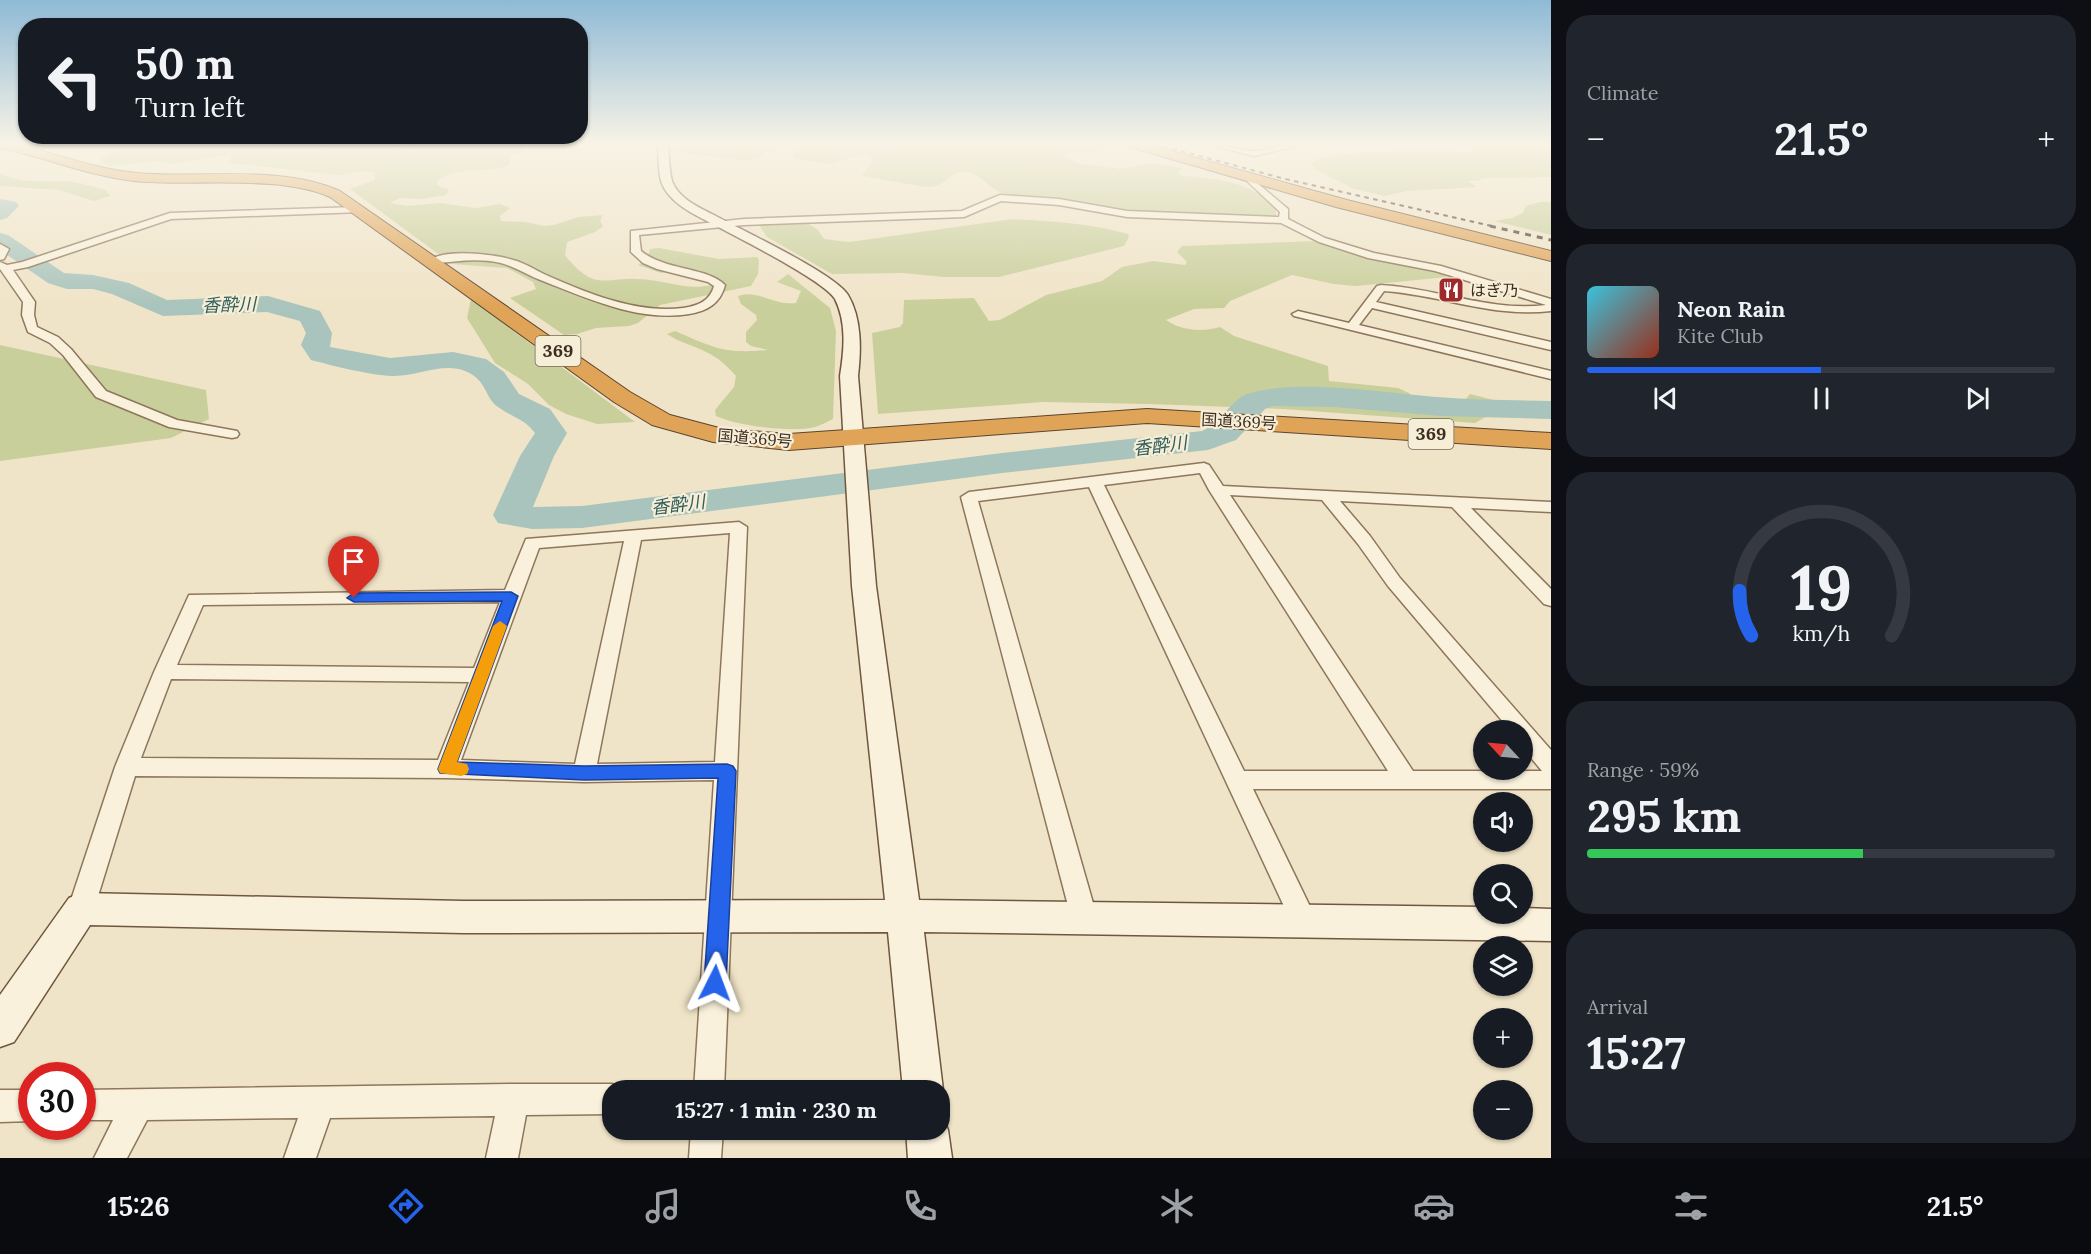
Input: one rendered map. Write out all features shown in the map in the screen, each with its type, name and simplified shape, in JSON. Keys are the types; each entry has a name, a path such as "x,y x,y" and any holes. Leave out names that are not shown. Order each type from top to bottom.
{"highway":[{"name":"国道369号","path":"339,198 433,261 622,397 661,420 722,437 789,442 1147,416 1551,441"},
{"path":"1320,198 1551,256"}],"street":[{"path":"680,198 685,205 822,280 841,296 850,325 853,348 849,376 864,586 922,1080"},
{"path":"433,261 480,256 509,262 547,279 632,307 657,313 678,313 704,307 718,295 720,285 712,280 647,261 636,252 634,233 744,222 964,214 1000,198"},
{"path":"1001,198 1059,202 1128,214 1283,220 1322,240 1372,256 1437,268 1551,303"},
{"path":"1271,198 1285,211 1283,220"},
{"path":"2,263 24,265 178,215 358,210"},
{"path":"0,247 4,249 2,263 29,302 28,315 32,329 54,340 67,352 101,394 174,424 232,434"},
{"path":"1352,326 1382,288 1404,288 1496,308 1530,312 1551,308"},
{"path":"1371,303 1551,346"},
{"path":"1298,314 1551,375"},
{"path":"1084,917 969,496 1204,468 1407,781"},
{"path":"1094,481 1304,921"},
{"path":"1217,490 1551,507"},
{"path":"1327,496 1364,540 1394,582 1513,720"},
{"path":"1457,504 1551,600"},
{"path":"446,769 532,543 633,537 739,527 710,1080"},
{"path":"584,773 633,537"},
{"path":"0,1028 81,909 126,766 196,599 511,596"},
{"path":"164,672 482,675"},
{"path":"1533,744 1551,766"},
{"path":"126,766 446,769 584,773 727,771"},
{"path":"1236,780 1551,780"},
{"path":"81,909 451,916 1084,917 1551,925"},
{"path":"96,1105 602,1099"},
{"path":"502,1158 514,1100"},
{"path":"300,1158 320,1101"},
{"path":"110,1158 139,1104"},
{"path":"0,1106 18,1106"},
{"path":"705,1158 706,1140"},
{"path":"928,1140 930,1158"}],"green space":[{"path":"85,198 103,198 94,201"},
{"path":"362,198 400,198 390,203 407,206 440,203 476,208 500,204 510,208 500,216 501,221 545,226 578,217 603,215 600,221 603,226 595,232 567,242 565,255 581,272 598,280 648,280 690,287 723,281 682,269 661,273 638,265 647,259 650,249 659,248 719,259 757,257 759,260 758,274 751,286 660,305 638,323 629,326 596,328 577,334 564,335 510,298 536,289 533,282 507,268 452,264"},
{"path":"1057,198 1265,198 1276,209 1276,216 1263,218 1133,212"},
{"path":"1551,202 1551,235 1494,221 1512,218 1523,213 1526,206"},
{"path":"1013,219 1085,225 1114,230 1128,234 1129,237 1124,246 999,277 944,277 903,273 832,274 767,237 759,225 809,224 818,230 824,239 849,242"},
{"path":"1316,241 1352,254 1432,270 1447,277 1356,286 1292,275 1230,301 1224,308 1194,309 1166,320 1192,330 1220,327 1234,336 1328,366 1329,381 1398,388 1409,393 1416,406 1455,413 1470,394 1509,404 1475,423 1283,409 1044,402 878,414 872,333 900,327 903,323 904,300 974,298 989,321 1000,320 1046,295 1102,281 1122,267 1153,261 1185,265 1187,262 1177,252 1182,246"},
{"path":"788,274 830,308 836,331 833,419 805,429 780,429 725,420 716,416 715,410 734,387 736,376 715,357 667,334 675,331 710,346 730,350 768,350 751,346 746,342 746,332 757,320 756,315 741,304 738,296 745,294 796,303 801,291 777,282"},
{"path":"471,299 635,422 597,424 566,414 549,405 528,384 495,363 467,318"},
{"path":"0,345 206,390 209,419 171,438 0,461"}],"waterway":[{"name":"香酔川","path":"0,205 9,206 0,214"},
{"name":"香酔川","path":"0,240 56,278 67,282 93,282 120,288 163,308 268,304 311,316 319,333 315,345 321,354 390,367 440,361 476,365 494,378 507,400 539,416 551,433 537,456 511,515 532,518 582,517 1002,463 1208,440 1225,433 1254,402 1270,397 1334,398 1441,407 1551,410"}],"railway":[{"path":"1369,198 1496,227"},
{"path":"1490,226 1551,240"}],"slow traffic":[{"path":"461,769 446,769 500,626"}],"place":[{"name":"はぎ乃","path":"1451,290"}],"route":[{"path":"354,598 511,596 446,769 584,773 727,771 715,983"}]}
